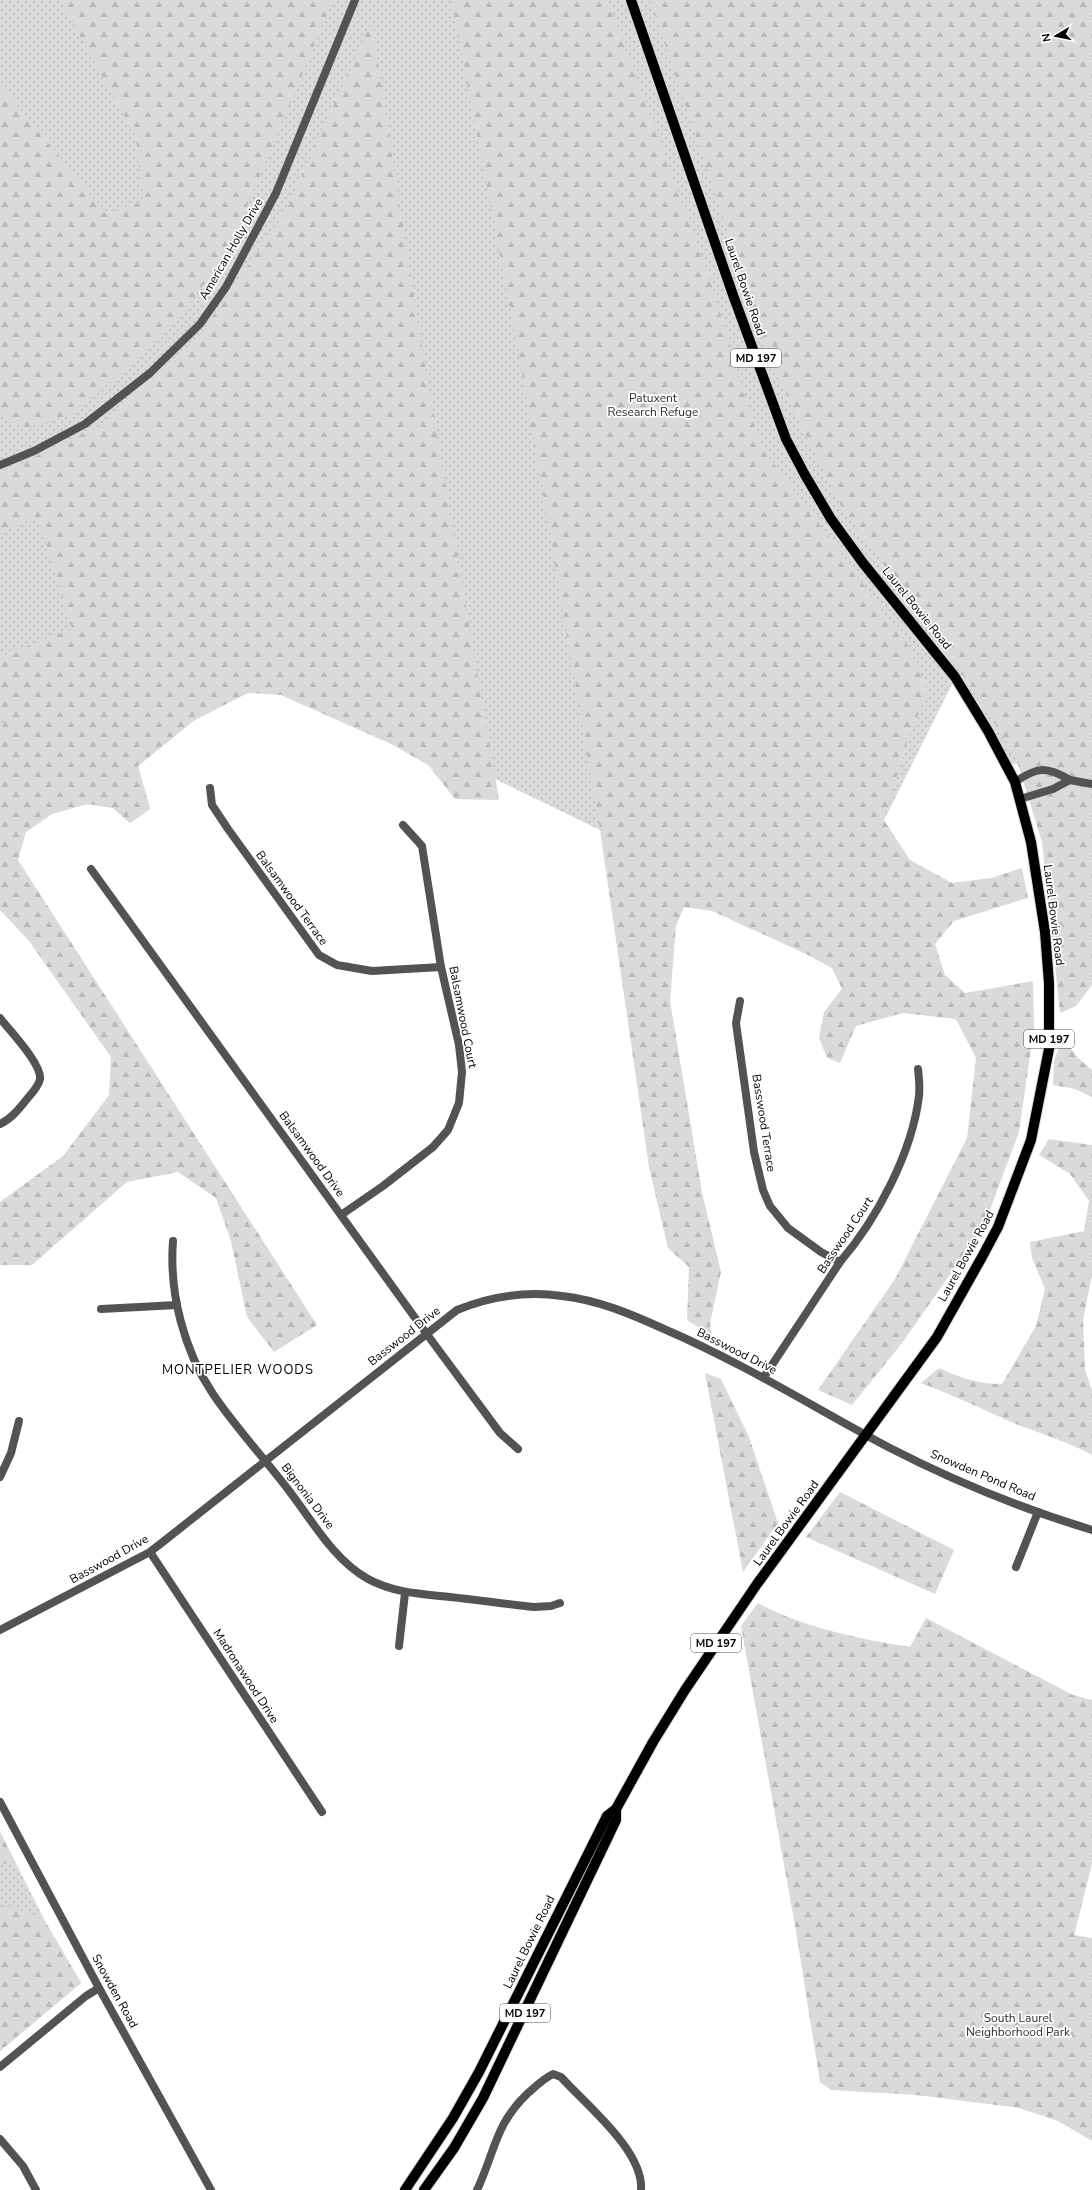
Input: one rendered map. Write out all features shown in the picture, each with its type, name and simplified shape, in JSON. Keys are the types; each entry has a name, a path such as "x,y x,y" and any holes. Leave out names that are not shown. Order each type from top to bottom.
{"main road":[{"name":"Laurel Bowie Road","path":"405,2190 464,2100 607,1816 616,1809 653,1742 707,1657 757,1584 937,1338 985,1251 1006,1208 1031,1140 1048,1049 1049,983 1046,940 1031,842 1015,782 988,731 955,677 863,562 831,519 786,439 733,295 631,0"},
{"name":"Laurel Bowie Road","path":"424,2190 465,2131 500,2064 616,1820 616,1809"}],"street":[{"name":"American Holly Drive","path":"0,465 34,451 85,424 150,373 200,324 226,287 276,193 355,0"},
{"path":"1015,782 1031,771 1042,770 1056,772 1070,780 1092,784"},
{"path":"1020,799 1053,789 1070,780"},
{"name":"Balsamwood Terrace","path":"210,788 212,805 319,955 337,965 372,971 441,967"},
{"name":"Balsamwood Court","path":"341,1215 383,1186 433,1147 448,1130 456,1116 461,1092 462,1072 458,1045 441,967 422,846 403,825"},
{"name":"Balsamwood Drive","path":"91,869 426,1333 500,1433 518,1449"},
{"name":"Basswood Terrace","path":"740,1001 736,1023 754,1152 763,1190 770,1206 788,1228 821,1252 840,1262"},
{"path":"0,1018 35,1062 40,1075 36,1086 24,1103 11,1117 0,1124"},
{"name":"Basswood Court","path":"764,1377 840,1262 853,1247 882,1201 908,1145 919,1096 918,1069"},
{"name":"Bignonia Drive","path":"173,1241 172,1280 177,1305 189,1344 205,1381 225,1410 336,1552 349,1566 368,1579 405,1593 534,1607 552,1606 560,1602"},
{"name":"Basswood Drive","path":"0,1630 150,1552 426,1333 458,1310 493,1298 534,1294 562,1296 610,1306 646,1320 701,1345 764,1377 867,1434"},
{"path":"101,1309 177,1305"},
{"path":"0,1477 11,1452 19,1421"},
{"name":"Snowden Pond Road","path":"867,1434 891,1448 947,1474 1038,1512 1092,1530"},
{"path":"1016,1567 1038,1512"},
{"name":"Madronawood Drive","path":"150,1552 322,1812"},
{"path":"399,1646 405,1593"},
{"name":"Snowden Road","path":"0,1802 99,1988 211,2190"},
{"path":"0,2067 86,1996 99,1988"},
{"path":"477,2190 502,2125 514,2106 536,2086 553,2074 561,2077 626,2146 635,2162 641,2190"},
{"path":"0,2139 23,2166 36,2190"}],"green space":[{"name":"Patuxent Research Refuge","path":"0,0 1092,0 1092,828 1025,763 1012,764 970,695 955,678 884,820 820,937 261,665 138,766 150,809 130,823 113,808 87,804 52,814 26,832 0,855"},
{"path":"60,0 333,0 226,257 161,338 74,414 22,429 0,410 0,84 106,214 143,200 136,137"},
{"path":"451,0 608,0 709,276 761,447 907,644 928,690 909,736 884,820 910,860 952,883 991,878 1022,868 1028,898 954,921 935,944 945,975 965,993 1033,981 1034,1028 1019,1132 984,1226 902,1343 852,1405 818,1390 895,1279 967,1138 976,1058 956,1019 903,1013 856,1026 840,1063 827,1058 819,1038 824,1012 842,989 832,968 806,954 712,911 684,907 676,926 670,1001 702,1192 721,1272 710,1324 712,1336 687,1320 689,1267 668,1248 649,1167 600,830 520,360"},
{"path":"650,0 1092,0 1092,985 1076,1006 1060,1013 1042,842 1015,755 948,652 842,508 773,367"},
{"path":"372,21 414,300 499,800 455,799 428,765 393,745 281,695 248,693 195,720 138,766 150,809 130,823 113,808 88,804 52,813 26,832 18,860 317,1325 274,1352 247,1317 231,1241 216,1198 178,1172 127,1182 32,1265 0,1265 0,1202 63,1156 109,1095 111,1057 29,941 0,910 0,738 4,721 0,710 0,656 72,629 38,517 0,533 0,473 101,426 201,333 287,209"},
{"path":"1063,1037 1077,1057 1092,1070 1092,1097 1075,1089 1053,1085 1054,1061"},
{"path":"1049,1139 1092,1145 1092,1275 1083,1320 1085,1370 1092,1390 1092,1455 921,1383 939,1368 969,1380 1002,1384 1036,1326 1045,1289 1032,1258 1030,1242 1084,1231 1089,1201 1070,1174 1039,1155"},
{"path":"705,1373 721,1379 749,1437 778,1523 743,1572"},
{"path":"840,1492 954,1550 935,1594 806,1537"},
{"name":"South Laurel Neighborhood Park","path":"758,1603 793,1619 832,1631 910,1647 926,1618 1073,1695 1092,1700 1092,1864 1074,1935 1092,1938 1092,2141 1058,2121 1019,2108 916,2095 831,2090 820,2082 796,1931 741,1626"},
{"path":"0,1832 45,1921 81,1983 0,2051"},
{"path":"0,1832 14,1860 0,1866"},
{"path":"14,1906 45,1921 81,1983 0,2051 0,1908"}],"district":[{"name":"MONTPELIER WOODS","path":"238,1370"}]}
